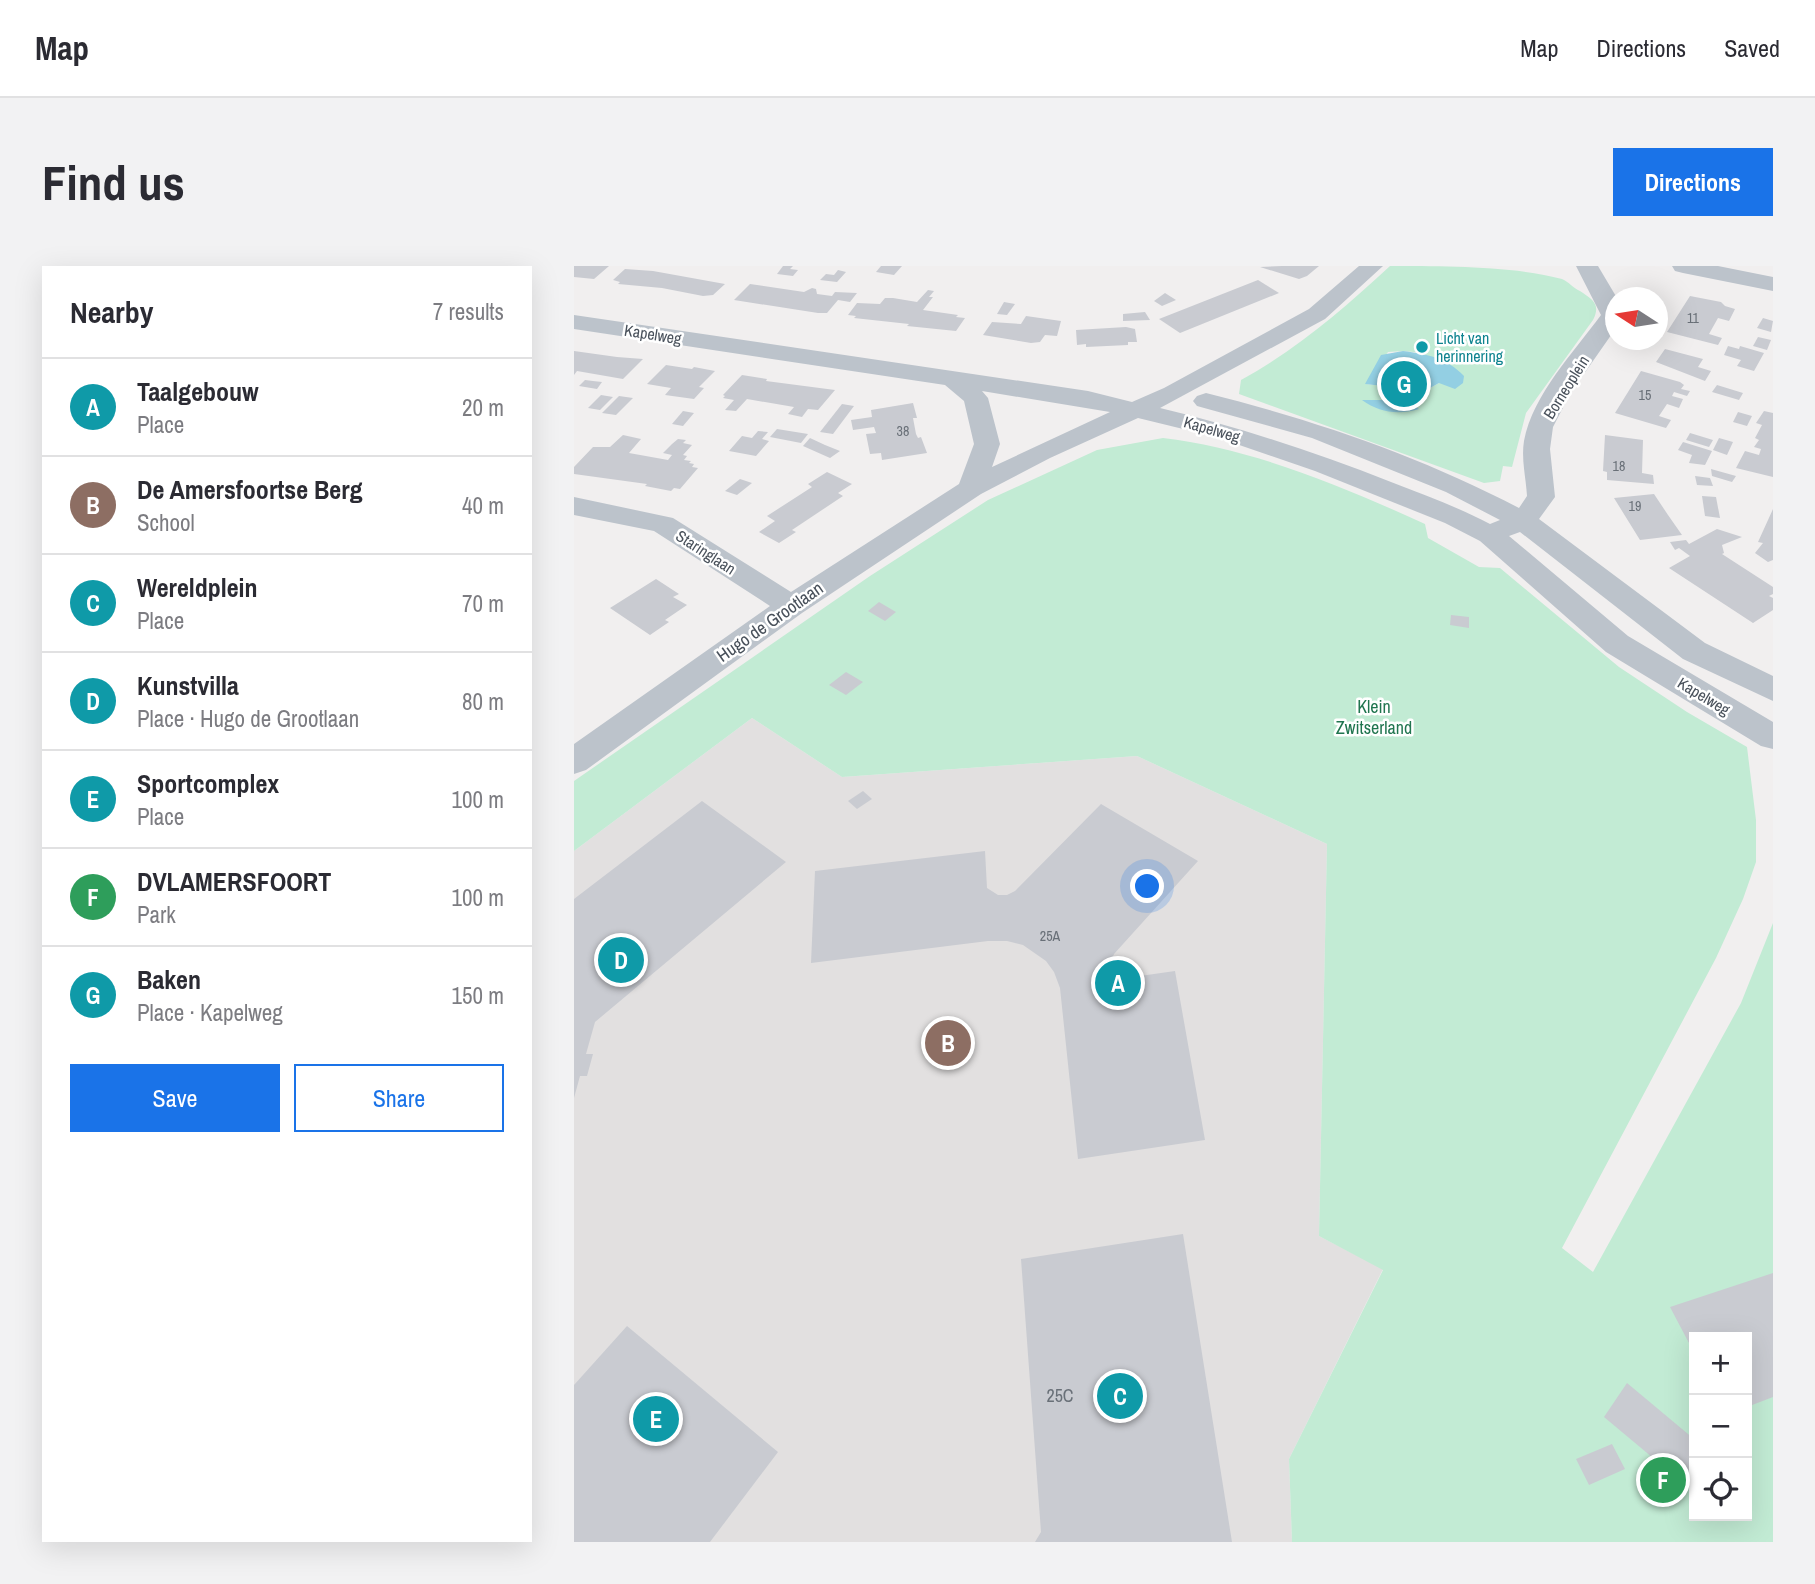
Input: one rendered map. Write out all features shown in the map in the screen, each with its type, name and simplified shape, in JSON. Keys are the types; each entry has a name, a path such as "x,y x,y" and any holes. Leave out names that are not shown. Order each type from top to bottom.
{"street":[{"path":"1173,393 1317,314 1372,266"},
{"name":"Borneoplein","path":"1523,521 1541,497 1537,443 1544,421 1562,388 1613,315 1610,304 1587,266"},
{"path":"1683,266 1773,284"},
{"name":"Kapelweg","path":"574,301 1050,371 1173,393 1321,433 1456,486 1523,521 1694,652 1773,690"},
{"name":"Kapelweg","path":"574,322 1088,399 1224,431 1324,465 1455,517 1490,535 1617,644 1773,737"},
{"path":"953,379 976,398 986,444 971,488"},
{"name":"Hugo de Grootlaan","path":"574,761 791,606 971,488 1173,393"},
{"name":"Staringlaan","path":"574,506 663,524 791,606"},
{"path":"1490,535 1523,521"}],"shaded area":[{"path":"752,718 842,777 1137,756 1327,844 1319,1236 1383,1269 1289,1459 1292,1542 574,1542 574,851"}],"green space":[{"path":"1390,266 1523,271 1562,279 1589,297 1596,306 1593,320 1526,413 1512,467 1503,466 1500,481 1484,483 1239,394 1241,380 1301,341","holes":["1388,352 1422,353 1439,383 1407,401 1418,409 1364,400 1382,401 1383,386 1366,384"]},
{"name":"Klein Zwitserland","path":"1163,438 1230,450 1297,471 1425,524 1428,538 1479,567 1500,568 1619,667 1687,712 1747,747 1756,820 1756,862 1743,899 1716,958 1562,1248 1593,1272 1741,1003 1773,923 1773,1542 1292,1542 1289,1459 1383,1270 1319,1236 1327,844 1137,756 842,777 752,718 574,851 574,781 870,576 988,500 1097,450"}],"water":[{"path":"1403,351 1444,361 1464,376 1463,383 1455,389 1439,383 1407,401 1419,409 1411,411 1382,410 1362,400 1382,400 1383,386 1365,384 1381,355"}],"building":[{"path":"574,266 609,266 594,279 574,277"},
{"path":"783,266 793,266 790,269 798,270 793,276 777,274"},
{"path":"881,266 902,266 894,275 876,272"},
{"path":"1319,266 1299,279 1260,267"},
{"path":"625,269 653,271 725,284 713,295 703,296 662,288 618,284 620,282 613,280"},
{"path":"838,270 846,272 837,282 820,280 826,274 834,275"},
{"path":"1258,280 1279,293 1180,333 1159,319"},
{"path":"750,284 804,292 812,288 816,289 817,294 832,296 835,292 857,293 850,302 838,300 827,313 818,313 734,300"},
{"path":"928,290 934,291 929,297 933,297 923,310 965,318 956,331 907,326 909,324 848,315 857,303 880,304 885,298 917,302"},
{"path":"1165,293 1176,300 1162,306 1154,301"},
{"path":"1690,296 1721,302 1735,309 1729,321 1718,318 1709,334 1722,338 1718,345 1668,330"},
{"path":"1004,302 1015,304 1007,315 997,314"},
{"path":"1145,312 1150,320 1123,321 1123,314"},
{"path":"1026,316 1061,321 1057,336 1045,335 1040,342 1031,343 983,335 992,322 1021,324"},
{"path":"1763,318 1773,321 1771,332 1757,328"},
{"path":"1126,327 1135,329 1137,342 1128,342 1128,345 1077,345 1076,330"},
{"path":"1758,337 1771,340 1767,350 1753,346"},
{"path":"1728,346 1739,349 1740,346 1764,353 1754,371 1737,366 1741,360 1724,355"},
{"path":"1664,350 1668,350 1703,359 1698,367 1711,371 1705,381 1656,362"},
{"path":"574,351 643,359 623,379 577,371 574,375"},
{"path":"666,365 715,371 699,387 704,388 694,399 665,395 671,388 647,384"},
{"path":"1641,371 1680,382 1684,385 1681,389 1690,391 1687,396 1674,392 1672,396 1683,399 1679,408 1667,404 1659,416 1671,420 1666,428 1615,413"},
{"path":"742,375 767,379 766,381 835,390 818,410 808,409 802,417 788,414 794,407 747,399 736,411 725,410 734,400 723,398 723,395"},
{"path":"585,380 602,382 597,389 579,386"},
{"path":"1717,385 1743,393 1739,400 1712,392"},
{"path":"601,395 613,397 600,410 588,408"},
{"path":"619,396 633,398 616,415 602,413"},
{"path":"913,403 917,418 913,418 916,434 918,438 921,437 927,453 882,460 881,453 870,454 866,434 876,433 874,427 853,430 851,420 872,417 871,410"},
{"path":"842,404 854,406 833,434 820,432"},
{"path":"683,411 694,413 683,426 672,424"},
{"path":"1764,411 1773,413 1773,477 1736,468 1745,451 1759,455 1761,449 1754,447 1759,440 1755,438 1762,425 1756,423"},
{"path":"1738,412 1752,416 1747,426 1733,422"},
{"path":"777,429 808,434 801,443 770,437"},
{"path":"758,431 768,432 762,439 769,441 756,456 729,451 742,436 752,438"},
{"path":"1690,433 1713,440 1709,447 1686,440"},
{"path":"623,435 641,439 629,453 668,460 672,455 663,453 678,439 686,440 683,443 692,445 683,455 687,456 684,460 691,461 689,463 694,464 692,467 698,468 680,489 674,488 671,491 645,486 647,484 574,474 574,467 593,447 610,447"},
{"path":"1605,435 1643,440 1642,473 1653,475 1654,484 1607,480 1607,472 1603,471"},
{"path":"810,438 840,451 830,458 803,446"},
{"path":"1719,438 1733,442 1727,455 1713,450"},
{"path":"1683,442 1712,451 1705,465 1689,463 1692,455 1678,450"},
{"path":"1711,469 1736,476 1732,482 1712,476"},
{"path":"827,472 852,484 838,493 843,496 792,530 796,532 779,543 759,532 775,521 767,516 812,487 808,484"},
{"path":"1695,476 1710,478 1713,486 1697,485"},
{"path":"740,479 752,483 737,495 725,491"},
{"path":"1654,494 1682,535 1640,540 1614,498"},
{"path":"1702,496 1716,497 1720,518 1705,516"},
{"path":"1773,509 1773,560 1768,562 1755,553 1763,543 1758,542"},
{"path":"1717,529 1742,537 1722,545 1722,554 1773,587 1773,594 1769,596 1773,598 1773,610 1753,623 1669,568 1690,556 1679,548 1675,550 1670,542 1686,540 1689,544"},
{"path":"656,579 679,594 673,597 687,605 665,620 669,622 650,635 610,608"},
{"path":"879,602 896,612 885,621 868,611"},
{"path":"1451,615 1469,617 1469,628 1450,625"},
{"path":"846,672 863,682 846,695 829,685"},
{"path":"863,791 872,799 857,809 848,801"},
{"path":"702,801 786,862 595,1022 586,1054 593,1054 587,1076 580,1076 574,1098 574,899"},
{"path":"1101,804 1198,861 1114,954 1111,962 1113,970 1126,978 1175,971 1205,1140 1078,1159 1060,988 1046,961 1023,945 1007,941 988,941 811,963 815,871 985,851 987,888 998,895 1007,895 1015,891"},
{"path":"1183,1234 1232,1542 1035,1542 1041,1532 1021,1259"},
{"path":"1773,1273 1773,1397 1752,1405 1752,1332 1689,1332 1689,1343 1670,1307"},
{"path":"627,1326 778,1452 710,1542 574,1542 574,1385"},
{"path":"1627,1383 1689,1435 1689,1472 1683,1483 1604,1417"},
{"path":"1612,1444 1625,1469 1589,1485 1576,1459"}],"place":[{"name":"Licht van herinnering","path":"1422,347"},
{"name":"Baken","path":"1404,384"},
{"name":"Kunstvilla","path":"621,960"},
{"name":"Taalgebouw","path":"1118,983"},
{"name":"De Amersfoortse Berg","path":"948,1043"},
{"name":"Wereldplein","path":"1120,1396"},
{"name":"Sportcomplex","path":"656,1419"},
{"name":"DVLAMERSFOORT","path":"1663,1480"}]}
